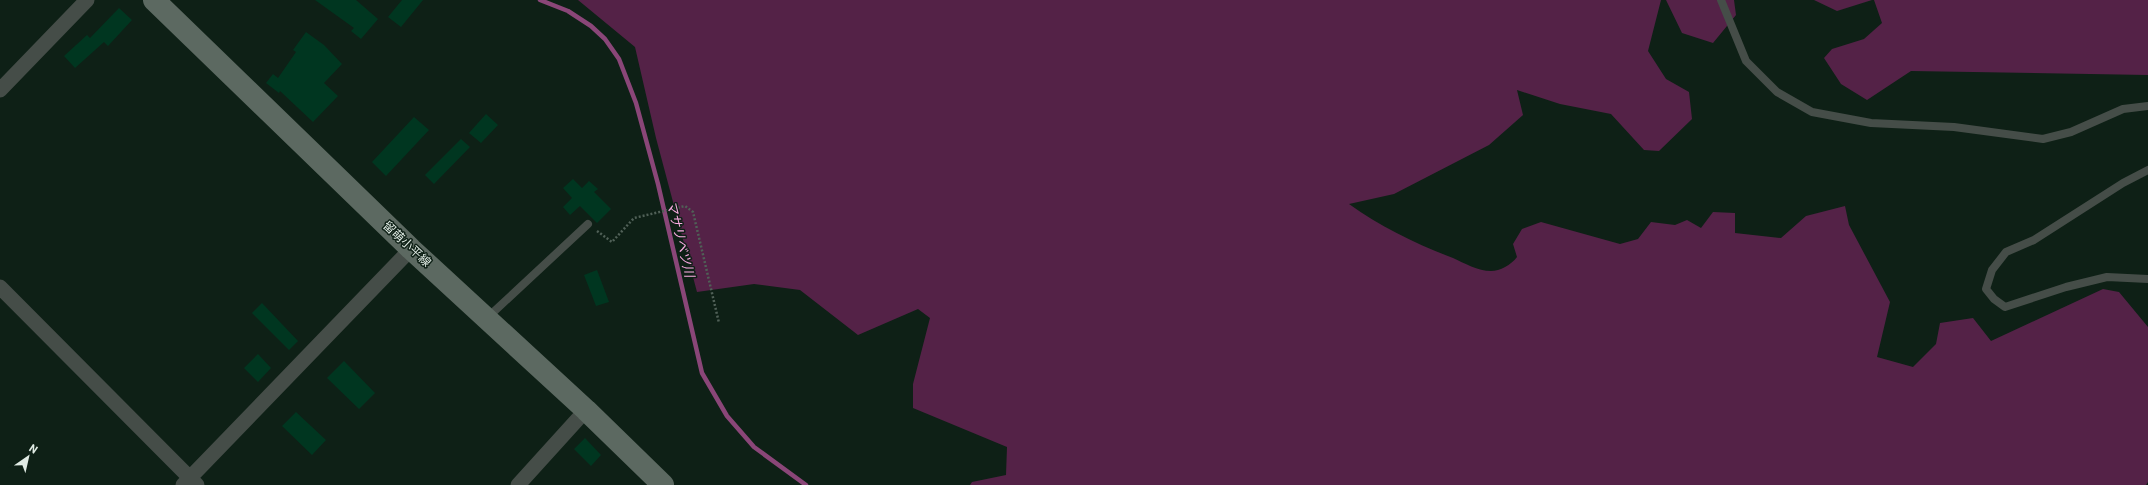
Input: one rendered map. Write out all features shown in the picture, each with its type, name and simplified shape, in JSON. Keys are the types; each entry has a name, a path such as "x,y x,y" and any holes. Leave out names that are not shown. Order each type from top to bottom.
{"main road":[{"name":"留萌小平線","path":"154,0 411,249 586,410 663,485"}],"street":[{"path":"0,90 87,0"},
{"path":"0,287 190,483 411,249"},
{"path":"518,485 586,410"}],"lane":[{"path":"1721,0 1746,61 1777,92 1812,112 1871,123 1954,127 2043,139 2071,132 2123,109 2148,106"},
{"path":"2148,170 2034,240 2006,252 1992,270 1986,289 1994,299 2005,307 2066,287 2107,277 2148,279"},
{"path":"487,319 588,224"}],"path":[{"path":"588,224 612,242 634,218 685,206 693,212 719,322"}],"shaded area":[{"path":"578,0 1661,0 1648,51 1666,79 1689,92 1692,119 1659,151 1644,150 1611,114 1560,104 1517,90 1523,115 1489,145 1394,194 1349,204 1386,228 1412,241 1486,271 1502,269 1515,260 1517,257 1513,244 1522,229 1541,222 1620,244 1638,239 1651,222 1675,225 1687,220 1701,228 1713,212 1735,213 1735,233 1781,238 1806,216 1845,206 1849,225 1890,302 1877,357 1913,367 1936,344 1940,323 1973,318 1991,341 2103,289 2119,292 2148,327 2148,482 2146,485 970,485 972,482 1006,475 1007,447 913,408 913,384 930,318 918,309 858,335 800,290 754,284 697,292 656,138 635,47"},
{"path":"1666,0 1734,0 1736,15 1713,43 1682,33"},
{"path":"1814,0 1872,0 1837,11"},
{"path":"1874,0 2148,0 2148,75 1911,71 1867,100 1841,84 1824,58 1832,49 1864,39 1882,23"}],"building":[{"path":"315,0 356,0 378,19 361,39 351,31 354,28"},
{"path":"402,0 423,0 401,27 388,17"},
{"path":"119,8 132,20 108,46 104,42 75,68 64,56 87,35 90,38"},
{"path":"306,32 324,45 342,64 324,83 338,96 313,122 280,91 279,93 266,83 273,74 278,78 296,52 293,50"},
{"path":"486,114 498,125 481,143 469,133"},
{"path":"414,117 429,130 386,176 372,162"},
{"path":"461,139 470,147 434,184 425,175"},
{"path":"573,179 582,188 589,181 598,189 594,192 611,209 597,223 580,206 570,215 563,207 572,198 563,188"},
{"path":"597,270 609,302 596,306 584,275"},
{"path":"262,303 298,341 289,350 252,313"},
{"path":"258,354 271,368 258,382 244,368"},
{"path":"344,361 375,393 359,409 327,378"},
{"path":"296,412 326,440 312,455 282,426"},
{"path":"585,438 601,455 591,466 574,449"}],"waterway":[{"name":"マサリベツ川","path":"540,0 568,11 591,26 605,39 619,59 636,103 658,184 702,373 727,416 754,447 806,485"}]}
